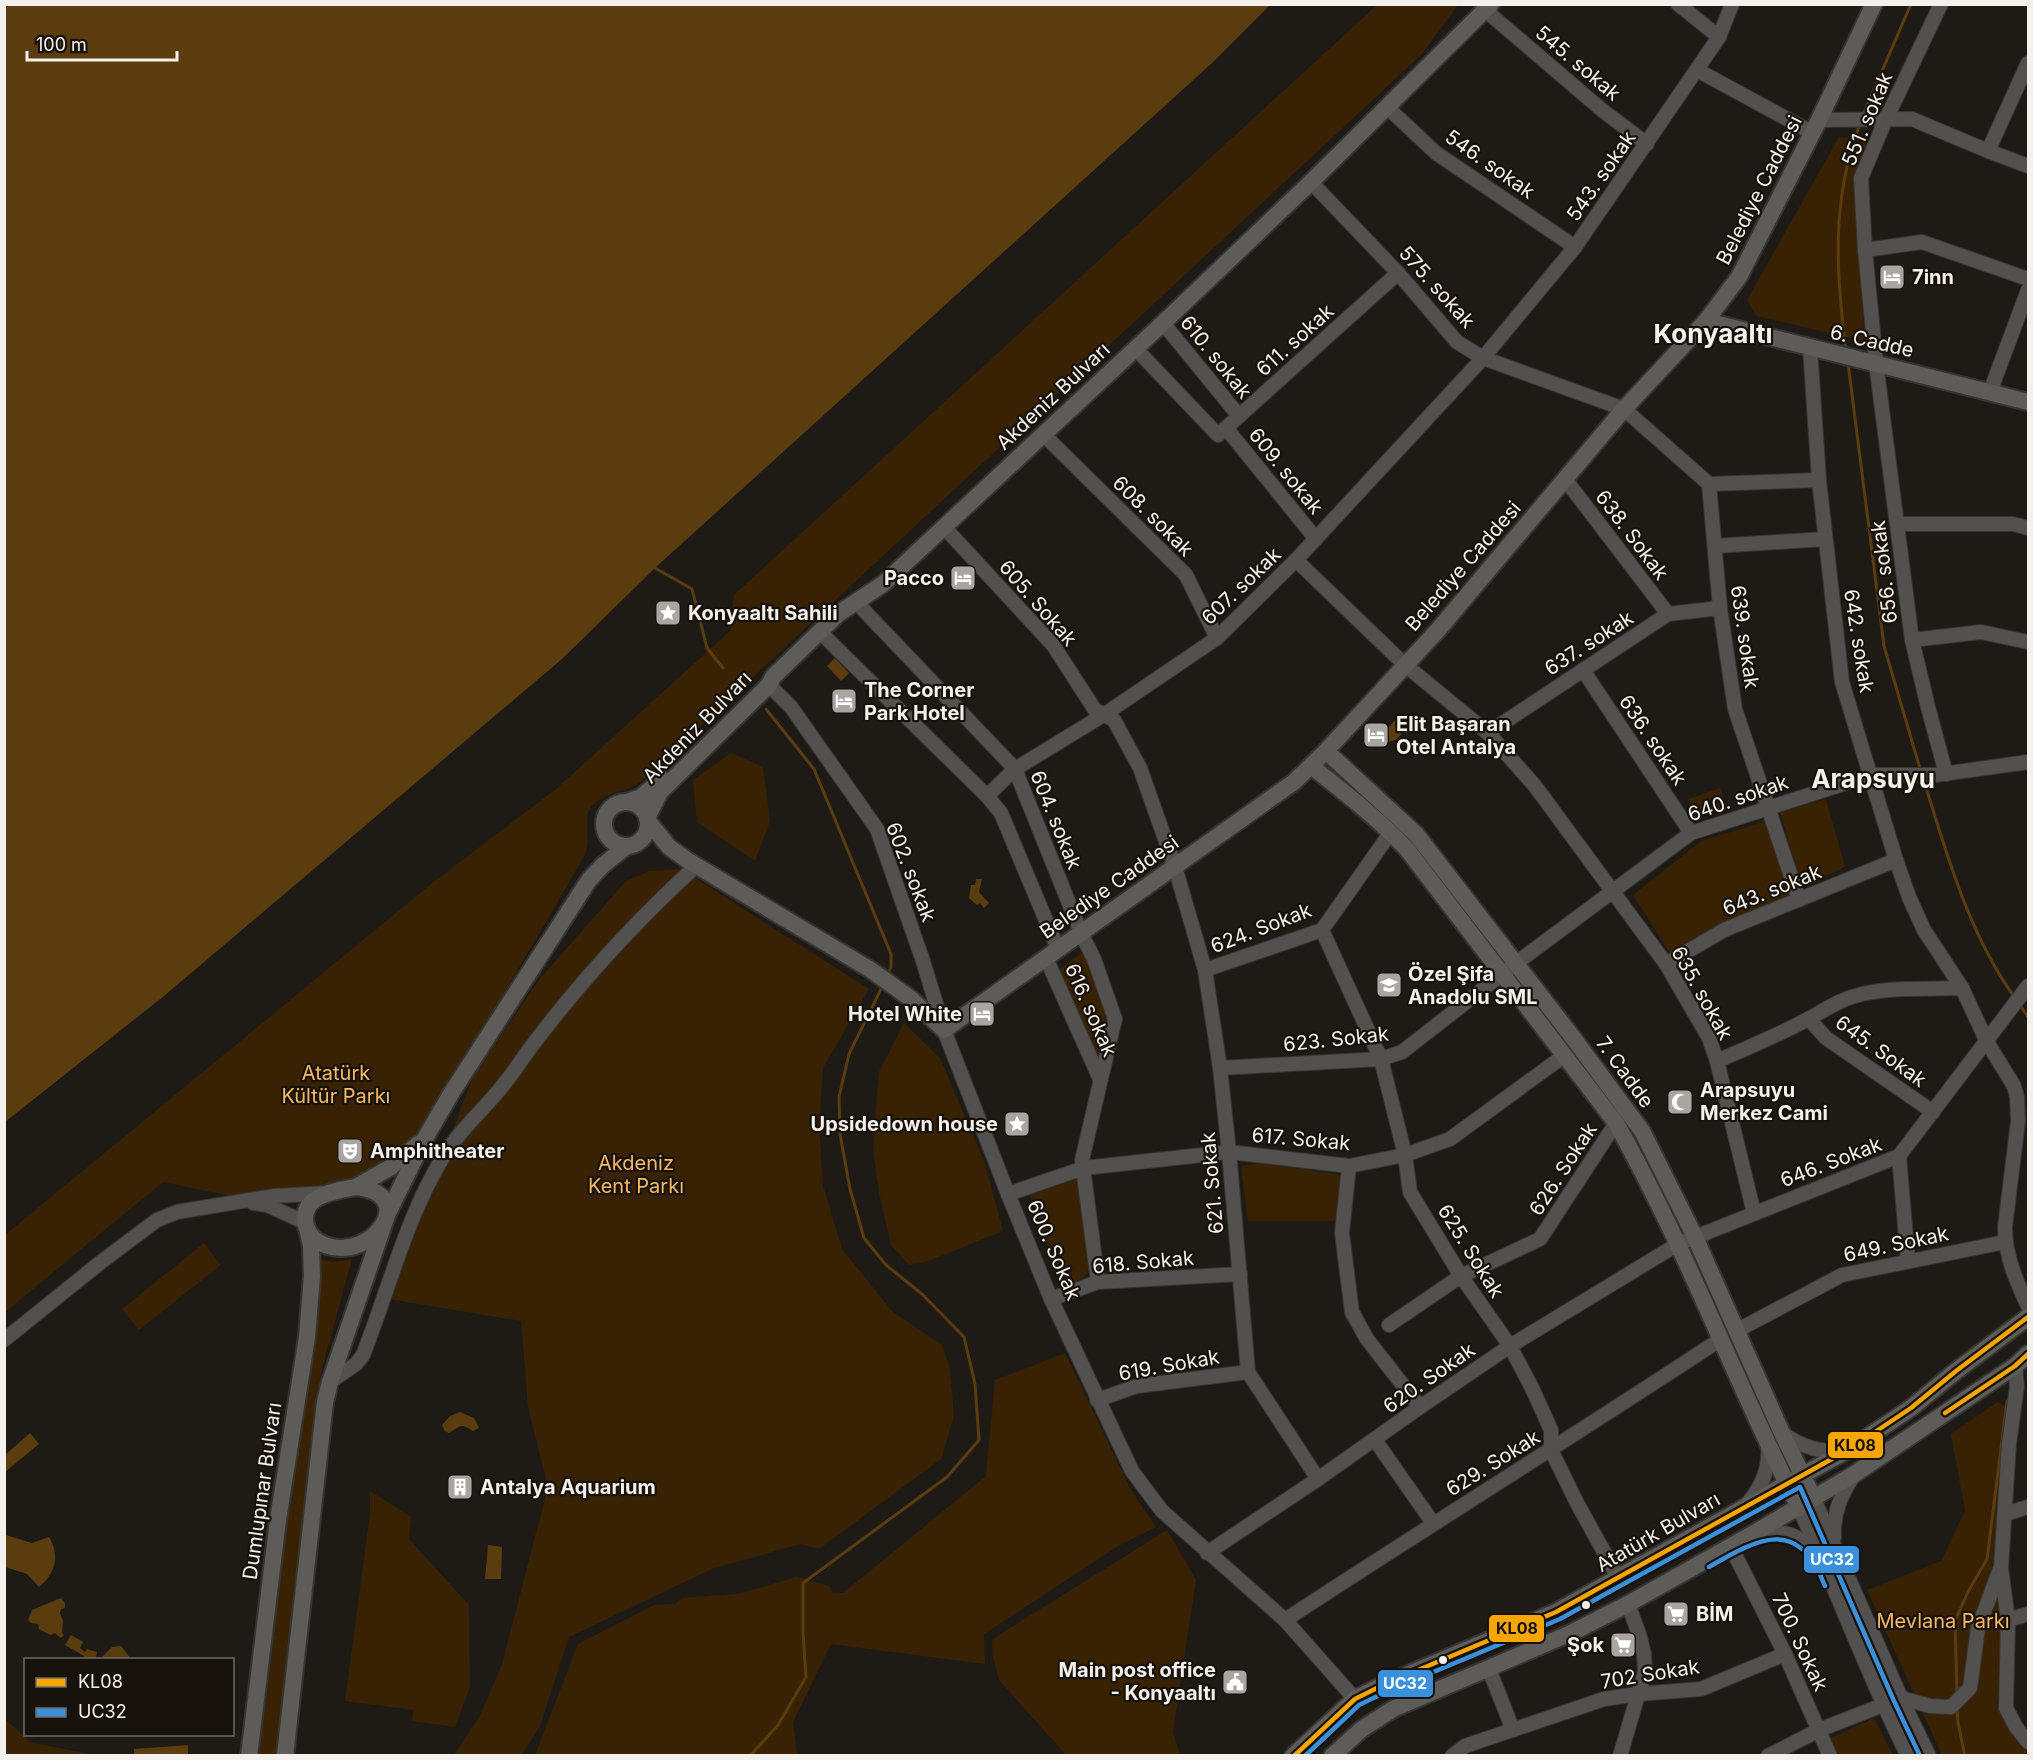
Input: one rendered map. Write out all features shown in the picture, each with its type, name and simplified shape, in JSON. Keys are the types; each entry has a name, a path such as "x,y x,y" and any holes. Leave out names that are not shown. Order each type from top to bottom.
{"main road":[{"name":"Belediye Caddesi","path":"944,1030 1294,782 1326,751 1404,664 1438,630 1624,409 1706,321 1739,277 1823,124 1874,4"},
{"name":"Akdeniz Bulvarı","path":"648,820 660,792 819,631 883,584 1163,323 1311,182 1488,7"},
{"name":"6. Cadde","path":"1706,321 2028,402"},
{"path":"589,880 603,846 605,817 611,808 641,797 649,791 765,681 771,681"},
{"name":"7. Cadde","path":"1326,751 1416,834 1565,1055 1616,1123 1678,1244 1782,1433 1814,1499"},
{"name":"7. Cadde","path":"1311,766 1352,798 1411,854 1508,969 1574,1039 1641,1131 1695,1237 1768,1446 1799,1508"},
{"path":"627,802 637,805 658,836 692,863"},
{"path":"285,1755 325,1402 386,1220 386,1206 381,1196 368,1188 356,1187 326,1193 314,1199 308,1206 305,1215 307,1228 323,1245 344,1248 366,1240 381,1230 386,1220 424,1140 452,1092 589,880 603,865 644,836 648,820"},
{"path":"604,829 615,843 667,851 692,863"},
{"name":"600. Sokak","path":"692,863 872,970 910,998 944,1030"},
{"path":"356,1187 391,1167 424,1140"},
{"name":"Dumlupınar Bulvarı","path":"249,1755 278,1520 307,1336 312,1266 307,1228"},
{"name":"Atatürk Bulvarı","path":"1293,1755 1355,1699 1385,1684 1556,1612 1848,1450 1911,1408 2028,1317"},
{"path":"1332,1755 1362,1729 1394,1709 1571,1633 1628,1604 1799,1508 1856,1473 2015,1366 2028,1354"}],"street":[{"path":"1678,4 1719,38"},
{"name":"543. sokak","path":"1483,358 1575,246 1647,144 1719,38 1732,4"},
{"name":"551. sokak","path":"1876,363 1865,250 1862,177 1879,119 1941,4"},
{"name":"545. sokak","path":"1488,7 1602,110 1647,144"},
{"path":"1988,151 2028,63"},
{"path":"1697,70 1823,124 1879,119 1912,119 2028,166"},
{"name":"546. sokak","path":"1387,107 1436,153 1575,246"},
{"name":"575. sokak","path":"1311,182 1398,273 1457,342 1483,358 1624,409"},
{"path":"1865,250 1922,242 2028,279"},
{"name":"611. sokak","path":"1222,432 1398,273"},
{"path":"1990,392 2028,290"},
{"name":"610. sokak","path":"1163,323 1239,416"},
{"name":"609. sokak","path":"1135,348 1222,432 1316,539"},
{"name":"642. sokak","path":"1810,348 1819,480 1842,682 1909,897 1924,930 1962,988"},
{"name":"607. sokak","path":"987,796 1015,769 1105,714 1217,638 1316,539 1483,358"},
{"name":"656. sokak","path":"1876,363 1912,640 1941,775"},
{"path":"1624,409 1709,484 1819,480"},
{"name":"608. sokak","path":"1043,434 1186,575 1217,638"},
{"name":"638. Sokak","path":"1565,479 1668,614"},
{"name":"639. sokak","path":"1709,484 1720,608 1735,709 1799,900"},
{"path":"1898,524 2013,524 2028,528"},
{"name":"605. Sokak","path":"944,527 1053,645 1095,710 1114,720 1140,768 1174,867"},
{"path":"1715,546 1825,539"},
{"name":"635. sokak","path":"1296,560 1404,664 1488,733 1535,786 1666,964 1709,1038 1717,1061 1754,1213"},
{"name":"604. sokak","path":"856,602 1015,769 1081,933 1094,959 1115,1019 1100,1079"},
{"name":"637. sokak","path":"1488,733 1668,614 1720,608"},
{"name":"616. sokak","path":"819,631 987,796 1001,813 1100,1079 1082,1160 1098,1282"},
{"path":"1912,640 1981,632 2028,642"},
{"name":"636. sokak","path":"1583,670 1691,832"},
{"name":"602. sokak","path":"771,681 877,829 923,961 944,1030"},
{"name":"640. sokak","path":"1508,969 1691,832 1871,775 1941,775 2028,762"},
{"name":"624. Sokak","path":"1205,970 1322,930 1390,832"},
{"name":"643. sokak","path":"1666,964 1724,930 1896,860"},
{"path":"330,1382 356,1364 363,1355 389,1280 419,1206 449,1148 505,1083 585,980 670,890 692,863"},
{"name":"621. Sokak","path":"1174,867 1205,970 1220,1068 1248,1372 1318,1479"},
{"name":"625. Sokak","path":"1322,930 1381,1059 1405,1155 1410,1192 1461,1276 1510,1346 1551,1430 1551,1450 1619,1579"},
{"name":"623. Sokak","path":"1220,1068 1381,1059 1402,1052 1508,969"},
{"name":"646. Sokak","path":"1678,1244 1899,1156 2028,986"},
{"path":"1962,988 2014,1086 2019,1109 2005,1242 2008,1257 2028,1306"},
{"name":"635. sokak","path":"1717,1061 1809,1019 1828,1006 1863,994 1962,988"},
{"name":"645. Sokak","path":"1809,1019 1834,1044 1933,1112"},
{"name":"600. Sokak","path":"944,1030 1051,1299 1132,1471 1162,1511 1285,1620 1355,1699"},
{"name":"617. Sokak","path":"1008,1194 1083,1168 1229,1152 1349,1166 1405,1155 1450,1139 1565,1055"},
{"name":"626. Sokak","path":"1389,1325 1461,1276 1540,1239 1616,1123"},
{"path":"1899,1156 1908,1261"},
{"path":"1349,1166 1342,1233 1352,1312 1367,1339 1420,1407"},
{"path":"4,1340 157,1220 174,1213 274,1196 326,1193"},
{"path":"242,1202 267,1205 307,1228"},
{"name":"649. Sokak","path":"1729,1335 1842,1275 2005,1242"},
{"name":"620. Sokak","path":"1207,1552 1318,1479 1510,1346 1678,1244"},
{"name":"618. Sokak","path":"1051,1299 1098,1282 1240,1274"},
{"name":"629. Sokak","path":"1285,1620 1729,1335"},
{"path":"2015,1366 2017,1386 2009,1444 2001,1568 2008,1620 2006,1708 2016,1727 2028,1742"},
{"name":"619. Sokak","path":"1097,1400 1137,1386 1248,1372"},
{"path":"1782,1433 1800,1446 1824,1451 1848,1450"},
{"path":"1375,1440 1433,1523"},
{"path":"1743,1508 1761,1486 1769,1458 1768,1446"},
{"path":"1835,1545 1836,1510 1846,1487 1856,1473"},
{"path":"1814,1499 1901,1698 1929,1755"},
{"path":"2005,1514 2028,1507"},
{"path":"1799,1508 1823,1559 1883,1705 1908,1755"},
{"path":"1749,1536 1789,1533 1823,1559"},
{"name":"700. Sokak","path":"1731,1546 1785,1654 1830,1755"},
{"path":"1901,1698 1930,1706 1951,1707 1970,1688 1978,1628 2001,1568"},
{"path":"1620,1755 1645,1671 1644,1654 1628,1604"},
{"path":"2008,1620 2028,1614"},
{"name":"702 Sokak","path":"1452,1755 1464,1746 1604,1699 1701,1689 1785,1654"},
{"path":"1489,1669 1513,1731"},
{"path":"1768,1755 1819,1730 1883,1705"}],"green space":[{"name":"Atatürk Kültür Parkı","path":"1377,5 1458,5 1421,55 639,783 607,796 593,805 587,818 585,855 434,1113 417,1138 369,1175 331,1187 236,1197 163,1182 5,1312 5,1235 431,884 556,789 730,631 734,595"},
{"path":"1839,137 1869,140 1857,185 1864,341 1756,316 1747,300"},
{"path":"731,753 763,767 770,821 755,861 697,822 693,780"},
{"path":"1720,788 1726,808 1699,817 1688,799"},
{"path":"1826,799 1845,867 1802,887 1780,812"},
{"path":"1767,821 1790,897 1721,927 1670,953 1633,895 1701,841"},
{"name":"Akdeniz Kent Parkı","path":"681,869 869,989 823,1068 819,1127 823,1185 842,1249 892,1311 942,1345 950,1369 954,1416 941,1459 819,1549 801,1544 714,1568 569,1637 540,1726 522,1755 454,1755 480,1716 502,1664 548,1487 528,1407 521,1321 389,1299 472,1079 538,981 626,881 649,871"},
{"path":"1083,952 1098,988 1106,1019 1106,1032 1098,1054 1094,1054 1055,972"},
{"path":"904,1023 940,1058 984,1161 1003,1231 929,1261 909,1265 891,1245 879,1193 873,1149 879,1072"},
{"path":"1260,1163 1342,1175 1336,1221 1248,1221 1241,1166"},
{"path":"1077,1179 1091,1267 1081,1279 1068,1282 1059,1278 1030,1195"},
{"path":"204,1243 221,1265 139,1330 122,1309"},
{"path":"318,1259 334,1262 352,1259 321,1373 277,1755 255,1756"},
{"path":"1065,1353 1131,1490 1156,1527 1120,1545 984,1634 985,1664 831,1644 793,1722 797,1755 535,1755 578,1644 654,1605 675,1604 682,1598 738,1594 797,1577 829,1586 833,1593 843,1593 986,1476 995,1380"},
{"name":"Mevlana Parkı","path":"1998,1402 2009,1408 1995,1566 2003,1645 1997,1703 2008,1726 2028,1748 2028,1755 1942,1755 1867,1590 1941,1561 1965,1511 1951,1434"},
{"path":"370,1491 411,1517 409,1539 469,1605 470,1687 455,1727 412,1721 413,1710 345,1701 370,1514"},
{"path":"1167,1530 1196,1580 1173,1732 1180,1755 1066,1755 999,1680 993,1657 992,1641"},
{"path":"1874,1718 1893,1755 1836,1755 1829,1739"},
{"path":"5,1719 30,1742 94,1755 5,1755"}],"shaded area":[{"path":"5,4 1270,5 1211,64 655,568 562,659 164,996 5,1122"},
{"path":"835,658 849,673 841,681 827,666"},
{"path":"1396,719 1404,726 1404,731 1397,739 1389,742 1382,735"},
{"path":"976,879 982,879 979,892 989,903 984,908 980,903 977,905 969,898 971,885 975,885"},
{"path":"460,1412 474,1418 479,1428 473,1431 462,1426 449,1433 445,1431 442,1425 450,1416"},
{"path":"30,1433 39,1444 5,1472 5,1455"},
{"path":"6,1535 32,1543 49,1537 55,1557 53,1570 39,1587 27,1574 5,1567"},
{"path":"488,1545 502,1547 501,1579 485,1579"},
{"path":"61,1598 65,1603 65,1608 61,1609 60,1613 64,1635 61,1638 55,1633 50,1635 39,1629 38,1624 28,1620 32,1610"},
{"path":"71,1635 83,1642 80,1648 85,1652 87,1649 97,1652 96,1658 84,1658 65,1645"},
{"path":"121,1646 130,1658 101,1658 112,1647"},
{"path":"188,1745 188,1755 134,1755 134,1749"}],"waterway":[{"path":"1863,115 1911,4"},
{"path":"1846,351 1838,265 1838,236 1844,180 1860,124"},
{"path":"1848,363 1884,646 1921,772"},
{"path":"655,568 692,589 707,648 723,668"},
{"path":"766,709 814,769 891,954 891,967 887,976"},
{"path":"1923,778 1960,892 1984,947 2015,998"},
{"path":"750,1756 778,1725 806,1677 803,1583 947,1477 979,1440 975,1384 964,1337 922,1294 886,1265 864,1238 850,1189 840,1134 839,1097 849,1054 883,985"},
{"path":"2019,1004 2028,1017"},
{"path":"1957,1695 1955,1621 1987,1559 2007,1401"},
{"path":"1957,1707 1965,1756"}],"transit line":[{"name":"KL08","path":"1294,1756 1355,1699 1385,1684 1556,1612 1848,1450 1911,1408 2028,1317"},
{"name":"KL08","path":"1945,1413 2015,1366 2028,1354"},
{"name":"UC32","path":"1305,1756 1359,1705 1560,1619 1800,1487 1920,1756"},
{"name":"UC32","path":"1709,1567 1744,1548 1776,1539 1790,1542 1803,1549 1825,1586"}],"place":[{"name":"7inn","path":"1892,277"},
{"name":"Pacco","path":"963,578"},
{"name":"Konyaaltı Sahili","path":"668,613"},
{"name":"The Corner Park Hotel","path":"844,701"},
{"name":"Elit Başaran Otel Antalya","path":"1376,735"},
{"name":"Özel Şifa Anadolu SML","path":"1389,985"},
{"name":"Hotel White","path":"982,1014"},
{"name":"Arapsuyu Merkez Cami","path":"1680,1102"},
{"name":"Upsidedown house","path":"1017,1124"},
{"name":"Amphitheater","path":"350,1151"},
{"name":"Antalya Aquarium","path":"460,1487"},
{"name":"BİM","path":"1676,1614"},
{"name":"Şok","path":"1623,1645"},
{"name":"Main post office - Konyaaltı","path":"1235,1682"}],"district":[{"name":"Konyaaltı","path":"1713,333"},
{"name":"Arapsuyu","path":"1873,778"}]}
